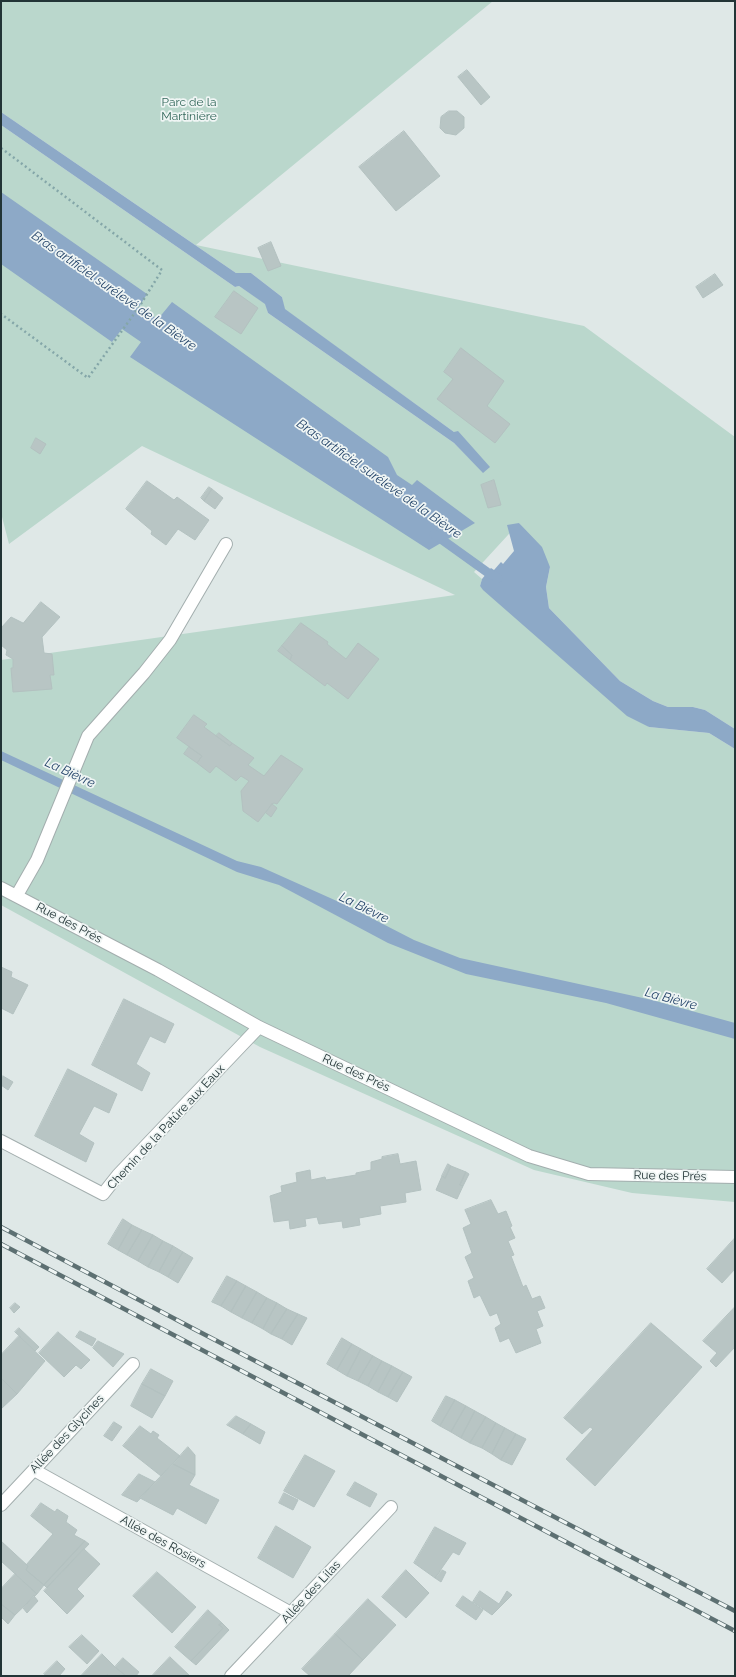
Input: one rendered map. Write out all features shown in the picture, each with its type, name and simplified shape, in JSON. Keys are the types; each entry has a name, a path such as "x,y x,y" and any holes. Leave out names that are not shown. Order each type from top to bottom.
{"street":[{"path":"17,895 37,860 88,736 144,673 170,640 226,544"},
{"name":"Rue des Prés","path":"1,888 17,895 158,970 259,1027 529,1156 589,1174 735,1177"},
{"name":"Chemin de la Patûre aux Eaux","path":"1,1141 103,1194 118,1176 259,1027"},
{"name":"Allée des Glycines","path":"1,1505 133,1364"},
{"name":"Allée des Rosiers","path":"34,1470 291,1613"},
{"name":"Allée des Lilas","path":"231,1676 391,1508"}],"path":[{"path":"1,148 162,270 139,307 88,378 1,314"}],"green space":[{"name":"Parc de la Martinière","path":"1,1 493,1 196,245 584,326 735,437 735,729 705,710 693,707 668,707 653,701 620,681 549,608 546,587 550,567 519,523 474,572 482,579 480,586 649,727 709,733 735,749 735,1202 632,1193 534,1170 260,1047 1,905 1,660 455,595 142,446 9,544 1,513 1,125 235,287 239,286 266,304 268,313 454,443 483,472 458,432 454,432 284,309 282,297 251,273 236,273 1,112"}],"water":[{"path":"1,112 236,273 251,273 282,297 285,309 454,432 458,431 490,467 483,473 454,443 268,313 265,304 239,286 235,287 1,125"},
{"path":"1,192 147,294 139,307 158,319 172,302 388,457 397,475 412,485 417,480 475,523 429,550 130,357 141,342 122,329 112,342 1,264"},
{"path":"519,523 542,547 550,567 546,587 549,608 620,681 653,701 668,707 693,707 705,710 735,729 735,749 709,733 649,727 627,716 483,590 480,586 482,579 491,568 494,570 501,562 503,564 514,551 507,525"},
{"path":"1,751 237,861 261,867 348,906 414,940 460,958 652,1000 735,1023 735,1039 606,1003 466,974 388,943 279,885 237,872 1,760"}],"building":[{"path":"467,70 490,97 481,105 458,77"},
{"path":"449,111 457,111 464,117 464,128 456,135 445,133 440,128 441,117"},
{"path":"404,131 440,176 396,211 359,167"},
{"path":"271,242 281,266 268,271 258,248"},
{"path":"715,274 723,285 703,298 696,287"},
{"path":"234,291 258,308 241,334 215,317"},
{"path":"461,348 504,381 487,406 510,424 495,443 437,399 453,379 444,372"},
{"path":"36,438 46,444 40,454 31,448"},
{"path":"494,480 501,505 488,508 481,485"},
{"path":"147,481 174,500 177,497 209,520 195,540 178,529 166,545 151,534 152,531 126,509"},
{"path":"209,487 212,489 204,501 201,498"},
{"path":"212,489 223,498 215,509 204,501"},
{"path":"41,602 60,617 42,637 44,653 52,654 54,675 50,675 52,689 13,692 11,668 13,668 13,659 6,655 7,650 1,645 1,628 11,617 23,623"},
{"path":"301,623 328,642 327,644 346,659 358,643 379,659 348,699 327,683 325,686 290,660 292,655 282,646"},
{"path":"282,646 292,655 290,660 278,651"},
{"path":"194,715 207,724 204,727 230,746 232,743 254,758 248,765 264,776 281,755 303,769 277,804 272,804 258,822 243,811 241,791 249,781 241,776 236,781 216,766 210,773 197,763 202,756 177,738"},
{"path":"219,733 232,743 230,746 216,736"},
{"path":"189,747 202,756 197,763 184,754"},
{"path":"272,804 277,808 271,817 266,813"},
{"path":"1,967 12,972 11,977 28,985 13,1014 1,1008"},
{"path":"124,999 174,1024 165,1043 150,1036 136,1064 150,1073 142,1091 92,1065"},
{"path":"68,1069 117,1094 109,1113 94,1106 79,1134 94,1143 86,1162 35,1136"},
{"path":"3,1076 13,1082 8,1090 1,1085 1,1078"},
{"path":"398,1154 400,1164 416,1161 421,1190 405,1193 406,1202 380,1206 381,1214 359,1218 360,1225 343,1228 342,1221 319,1224 317,1217 305,1219 306,1226 290,1229 289,1220 274,1222 270,1196 282,1192 281,1186 297,1182 296,1173 310,1170 311,1180 325,1177 326,1180 356,1175 356,1173 371,1170 371,1162 382,1159 382,1157"},
{"path":"448,1164 451,1166 445,1178 442,1176"},
{"path":"451,1166 466,1172 460,1185 463,1186 457,1199 436,1190 442,1176 445,1178"},
{"path":"466,1172 469,1174 463,1186 460,1185"},
{"path":"491,1200 498,1214 506,1211 512,1226 510,1227 515,1238 508,1241 514,1255 511,1256 523,1287 526,1285 532,1299 540,1296 545,1308 537,1311 543,1326 536,1329 541,1343 516,1353 509,1338 500,1342 495,1328 501,1324 497,1313 490,1316 480,1295 474,1298 468,1281 474,1278 465,1257 472,1253 463,1228 471,1224 465,1210"},
{"path":"123,1219 132,1225 118,1250 108,1244"},
{"path":"132,1225 142,1230 127,1255 118,1250"},
{"path":"142,1230 153,1235 138,1261 127,1255"},
{"path":"153,1235 163,1241 148,1267 138,1261"},
{"path":"735,1238 735,1269 722,1283 707,1269"},
{"path":"163,1241 173,1246 159,1272 148,1267"},
{"path":"173,1246 183,1252 168,1277 159,1272"},
{"path":"183,1252 193,1258 178,1283 168,1277"},
{"path":"227,1276 237,1281 221,1306 212,1302"},
{"path":"237,1281 246,1286 231,1312 221,1306"},
{"path":"246,1286 257,1292 242,1318 231,1312"},
{"path":"257,1292 267,1298 252,1323 242,1318"},
{"path":"267,1298 277,1303 263,1329 252,1323"},
{"path":"15,1303 20,1307 14,1313 10,1308"},
{"path":"277,1303 287,1309 271,1334 263,1329"},
{"path":"735,1307 735,1347 716,1367 710,1361 717,1353 703,1341"},
{"path":"287,1309 298,1314 282,1339 271,1334"},
{"path":"298,1314 307,1318 292,1345 282,1339"},
{"path":"651,1323 702,1367 595,1486 566,1459 593,1429 590,1427 582,1434 564,1418"},
{"path":"19,1328 39,1347 35,1351 15,1332"},
{"path":"80,1331 96,1339 92,1346 76,1337"},
{"path":"58,1332 90,1360 81,1369 76,1365 64,1377 39,1353"},
{"path":"19,1336 45,1361 17,1394 1,1378 1,1355"},
{"path":"342,1338 352,1344 337,1370 327,1364"},
{"path":"98,1341 124,1354 113,1367 93,1348"},
{"path":"352,1344 361,1349 347,1376 337,1370"},
{"path":"361,1349 373,1356 358,1381 347,1376"},
{"path":"373,1356 382,1361 368,1386 358,1381"},
{"path":"382,1361 392,1366 378,1392 368,1386"},
{"path":"392,1366 403,1372 388,1397 378,1392"},
{"path":"151,1369 173,1381 165,1396 142,1384"},
{"path":"403,1372 412,1377 397,1402 388,1397"},
{"path":"1,1378 17,1394 1,1409"},
{"path":"142,1384 165,1396 152,1418 131,1406"},
{"path":"446,1396 455,1400 440,1426 432,1421"},
{"path":"455,1400 466,1406 451,1432 440,1426"},
{"path":"466,1406 475,1411 461,1438 451,1432"},
{"path":"475,1411 486,1417 470,1443 461,1438"},
{"path":"236,1416 251,1424 243,1434 227,1425"},
{"path":"486,1417 496,1423 482,1448 470,1443"},
{"path":"114,1422 122,1427 112,1441 104,1436"},
{"path":"496,1423 505,1428 492,1454 482,1448"},
{"path":"251,1424 265,1432 260,1444 243,1434"},
{"path":"140,1426 151,1434 153,1431 159,1435 157,1438 180,1456 161,1476 123,1446"},
{"path":"505,1428 516,1434 501,1460 492,1454"},
{"path":"516,1434 526,1439 512,1465 501,1460"},
{"path":"188,1447 195,1455 195,1475 173,1464"},
{"path":"305,1455 335,1471 314,1507 284,1491"},
{"path":"173,1464 195,1475 189,1485 219,1500 206,1524 177,1508 173,1515 140,1498"},
{"path":"139,1474 155,1482 137,1502 122,1495"},
{"path":"355,1482 377,1494 370,1507 347,1495"},
{"path":"284,1493 298,1500 293,1510 279,1503"},
{"path":"41,1503 55,1512 57,1509 68,1516 66,1522 77,1530 74,1535 85,1541 44,1585 26,1570 28,1566 26,1565 53,1534 31,1516"},
{"path":"276,1526 311,1547 293,1578 258,1558"},
{"path":"435,1527 466,1543 459,1555 453,1552 435,1578 414,1563"},
{"path":"1,1541 28,1566 26,1570 44,1585 37,1594 1,1561"},
{"path":"85,1541 89,1544 47,1588 44,1585"},
{"path":"84,1549 100,1564 77,1589 84,1596 67,1614 44,1591"},
{"path":"406,1570 429,1593 406,1618 382,1597"},
{"path":"442,1570 446,1572 441,1582 435,1578"},
{"path":"157,1572 196,1607 172,1633 133,1596"},
{"path":"15,1574 37,1594 15,1615 1,1604 1,1589"},
{"path":"480,1591 499,1604 507,1591 512,1595 492,1615 473,1602"},
{"path":"34,1596 38,1601 27,1613 23,1608"},
{"path":"463,1596 483,1610 476,1620 456,1606"},
{"path":"368,1599 396,1625 363,1660 335,1634"},
{"path":"1,1604 15,1615 8,1624 1,1617"},
{"path":"208,1610 222,1623 219,1625 223,1628 191,1661 175,1647"},
{"path":"222,1623 229,1630 196,1665 191,1661 223,1628 219,1625"},
{"path":"335,1634 363,1660 348,1676 310,1676 302,1669"},
{"path":"82,1635 99,1651 87,1664 69,1647"},
{"path":"102,1654 126,1676 109,1676 107,1674 106,1676 81,1676"},
{"path":"170,1657 190,1676 152,1676"},
{"path":"123,1658 139,1672 136,1676 126,1676 115,1667"},
{"path":"57,1661 65,1669 59,1676 47,1676 44,1674"}],"waterway":[{"name":"Bras artificiel surélevé de la Bièvre","path":"434,534 487,572 498,578"}],"railway":[{"path":"1,1227 735,1611"},
{"path":"1,1244 735,1631"}],"water label":[{"name":"La Bièvre","path":"70,773"},
{"name":"La Bièvre","path":"364,908"},
{"name":"La Bièvre","path":"671,999"}]}
